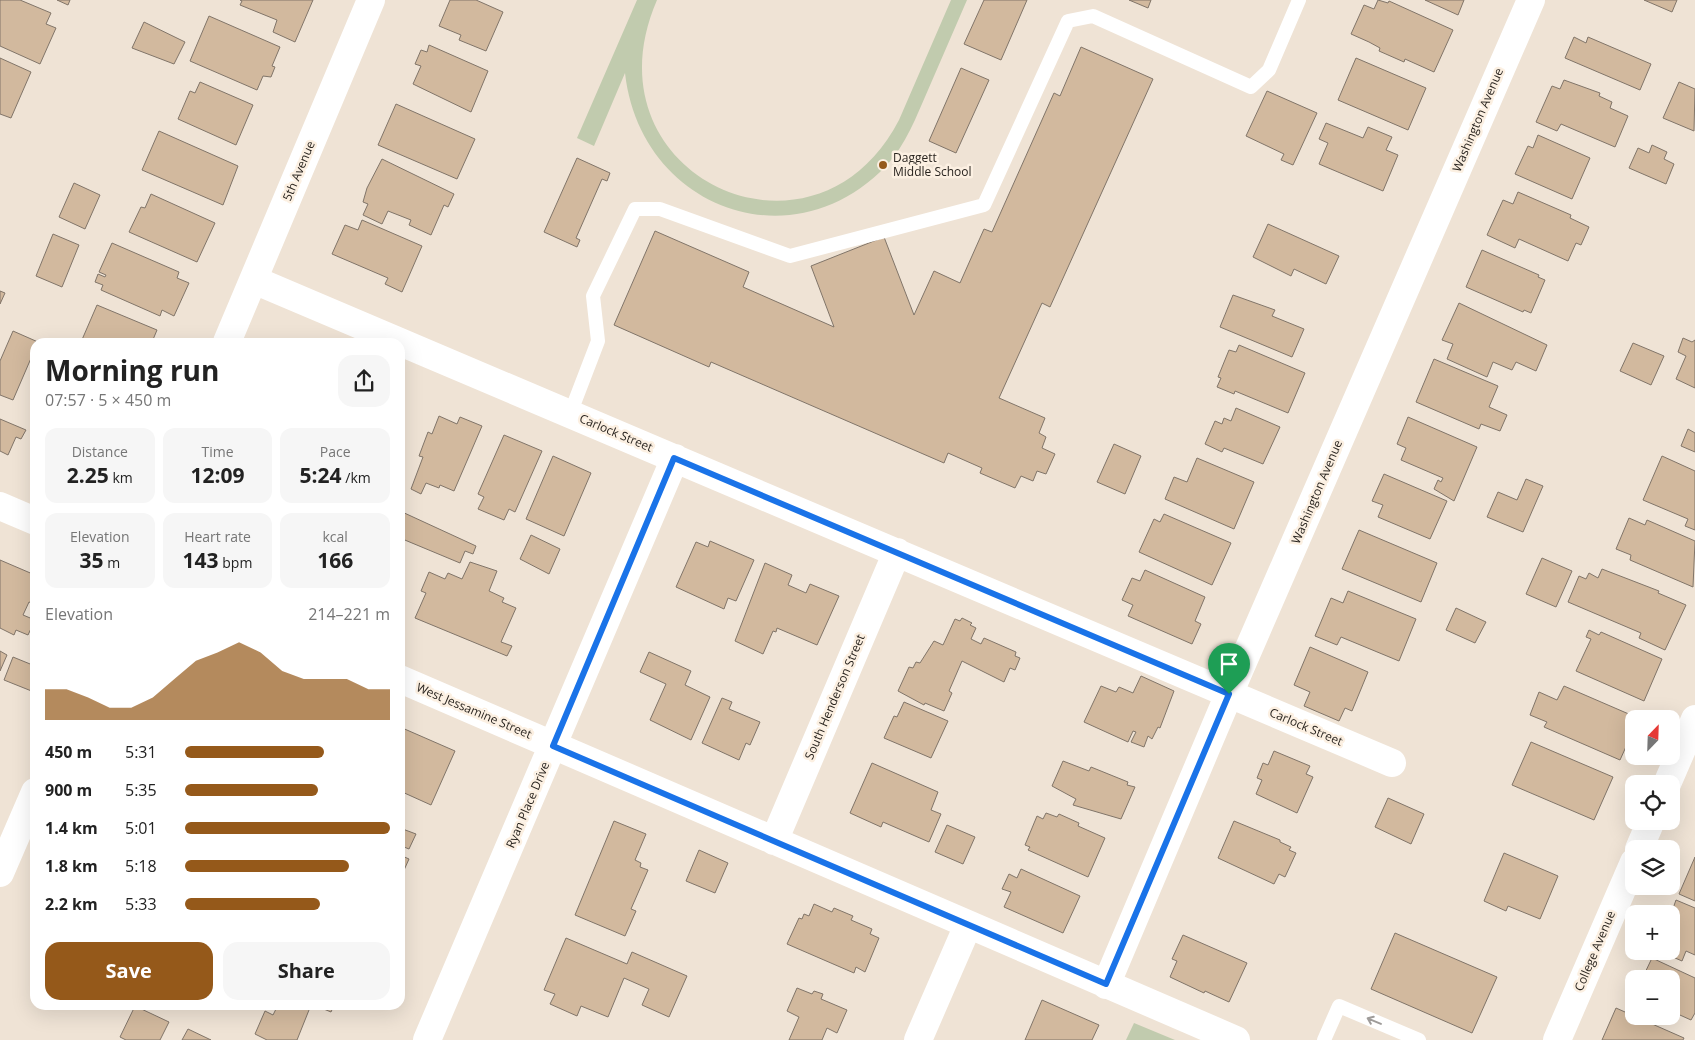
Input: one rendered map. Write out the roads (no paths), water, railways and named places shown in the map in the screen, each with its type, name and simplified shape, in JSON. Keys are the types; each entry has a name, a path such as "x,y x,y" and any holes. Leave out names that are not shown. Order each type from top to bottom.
{"street":[{"name":"5th Avenue","path":"229,338 371,0"},
{"name":"Washington Avenue","path":"1106,984 1229,694 1531,0"},
{"name":"Carlock Street","path":"254,280 391,338"},
{"name":"Carlock Street","path":"405,344 1392,763"},
{"name":"Ryan Place Drive","path":"427,1040 674,458"},
{"path":"0,506 30,519"},
{"name":"South Henderson Street","path":"774,841 897,552"},
{"name":"West Jessamine Street","path":"405,681 1236,1040"},
{"path":"1671,775 1695,719"},
{"path":"0,873 30,804"},
{"name":"College Avenue","path":"1557,1040 1625,883"},
{"path":"918,1040 968,924"}],"lane":[{"path":"570,414 598,341 594,296 635,209 660,209 790,256 984,205 1068,21 1093,16 1251,87 1269,70 1299,0"},
{"path":"1324,1040 1339,1006 1419,1040"}],"place":[{"name":"Daggett Middle School","path":"883,165"}]}
